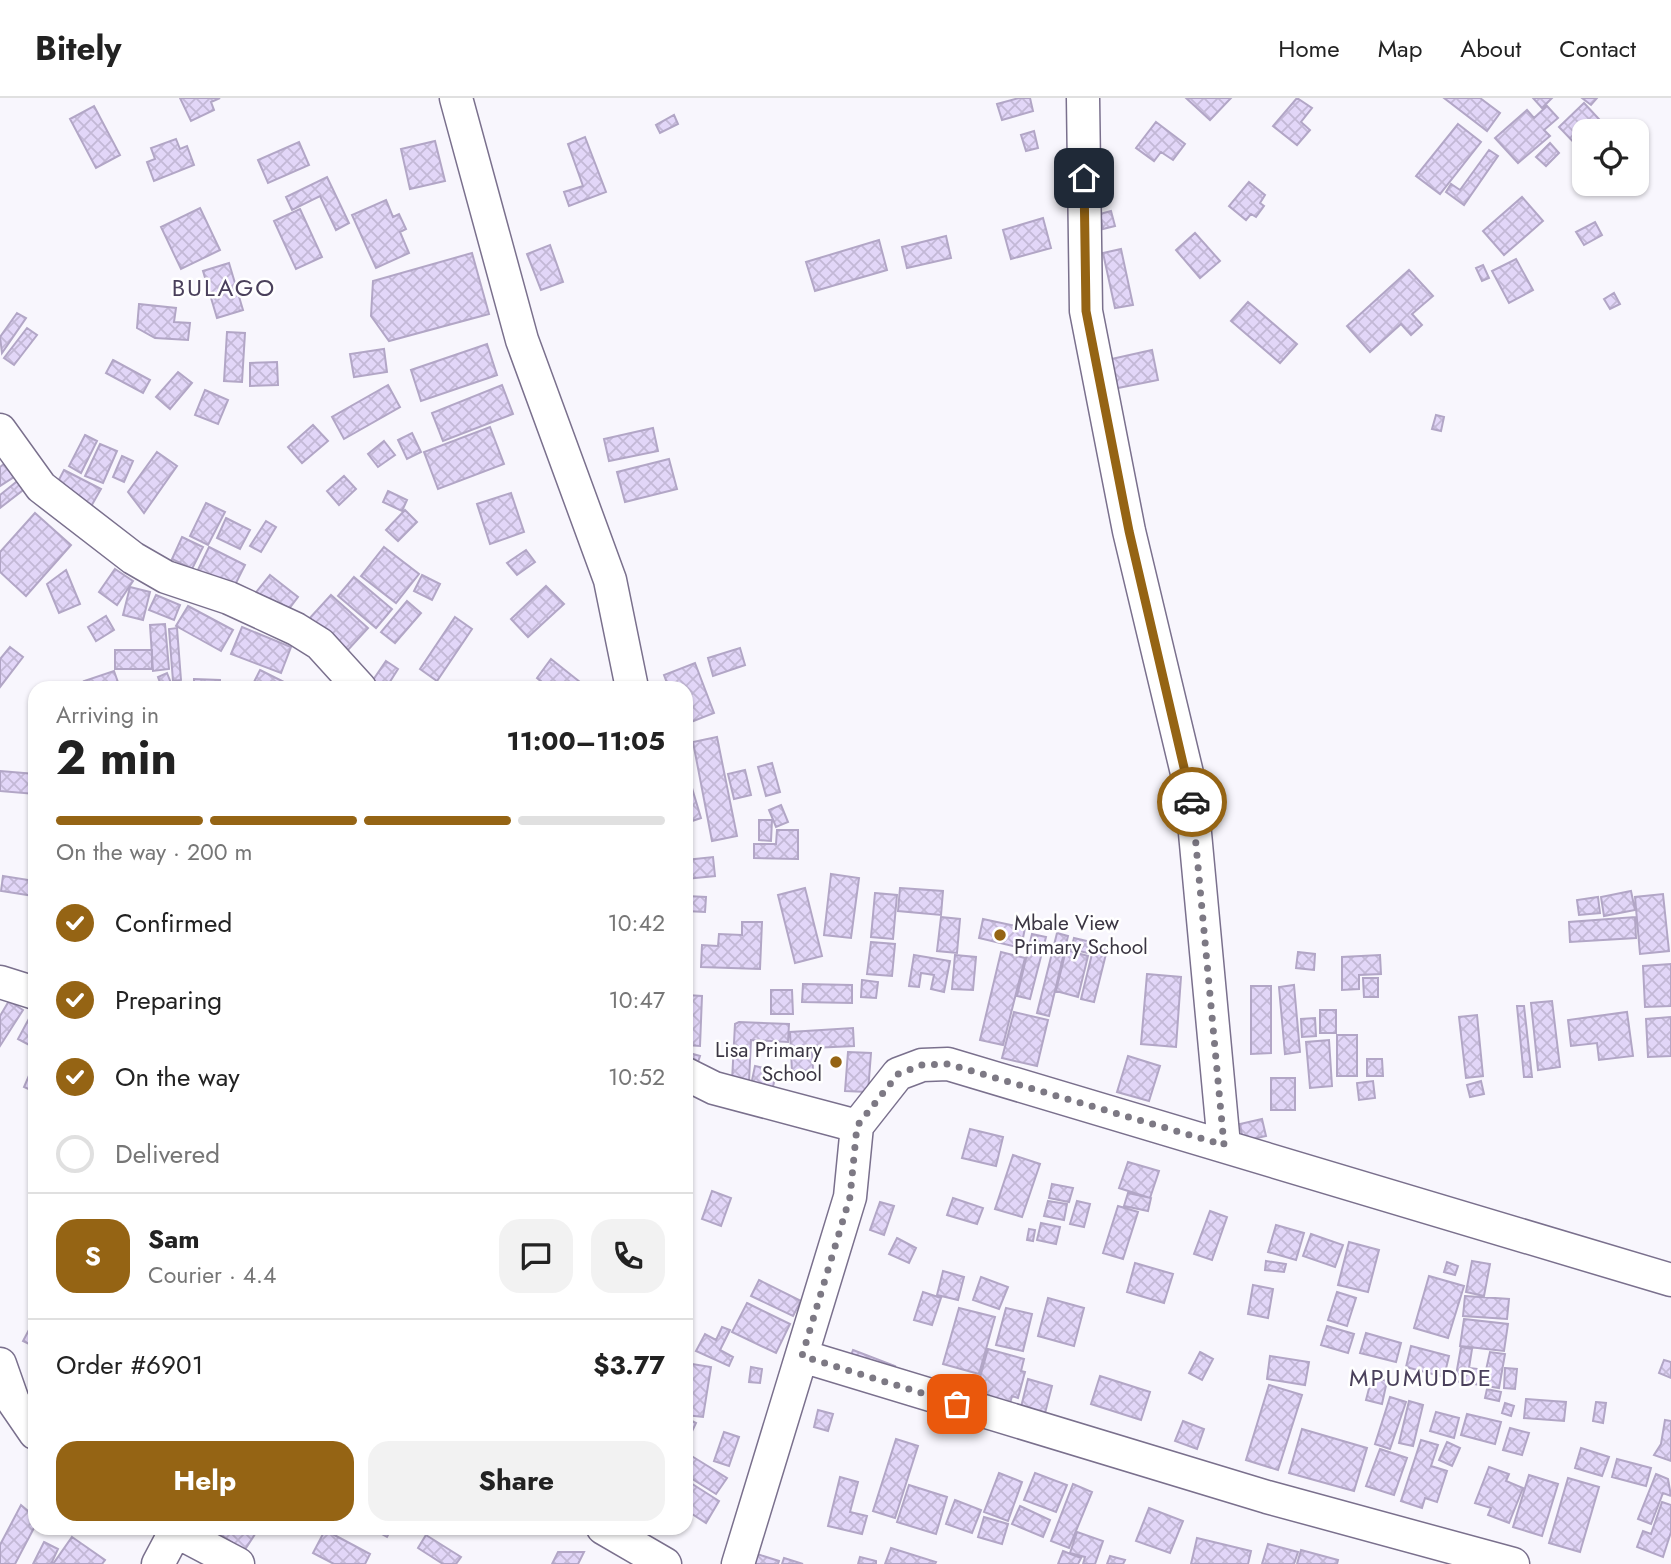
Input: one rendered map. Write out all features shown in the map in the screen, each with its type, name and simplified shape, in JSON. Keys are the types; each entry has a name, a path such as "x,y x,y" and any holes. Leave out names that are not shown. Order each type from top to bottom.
{"street":[{"path":"456,98 522,341 610,580 631,681"},
{"path":"1083,98 1086,311 1129,531 1191,790 1224,1145"},
{"path":"0,430 41,486 133,558 166,577 229,598 296,629 320,644 354,681"},
{"path":"0,982 28,991"},
{"path":"738,1564 850,1197 857,1126 898,1074 922,1065 948,1064 1671,1280"},
{"path":"693,1078 714,1088 857,1126"},
{"path":"802,1356 1267,1497 1513,1564"},
{"path":"0,1364 13,1401 28,1423"},
{"path":"158,1564 170,1535"},
{"path":"184,1535 238,1564"},
{"path":"615,1535 665,1564"}],"building":[{"path":"180,98 220,98 211,102 214,110 191,121"},
{"path":"1030,98 1033,111 1002,120 997,104"},
{"path":"1186,98 1231,98 1210,120"},
{"path":"1297,98 1312,108 1301,122 1310,130 1297,145 1273,126"},
{"path":"1444,98 1480,98 1500,113 1487,131"},
{"path":"1533,98 1552,98 1542,108"},
{"path":"1582,98 1597,98 1591,105"},
{"path":"1584,103 1599,119 1572,119 1572,141 1559,127"},
{"path":"94,106 120,155 96,168 70,119"},
{"path":"1547,106 1558,118 1544,130 1550,136 1518,163 1495,138 1527,110 1534,118"},
{"path":"674,115 678,124 660,133 656,125"},
{"path":"1156,122 1185,144 1173,160 1161,152 1154,161 1136,148"},
{"path":"1458,124 1481,142 1440,194 1416,176"},
{"path":"1034,131 1038,148 1026,151 1021,135"},
{"path":"585,137 606,192 569,206 564,192 583,186 568,144"},
{"path":"176,139 180,149 187,146 194,165 154,181 147,162 155,159 151,148"},
{"path":"435,141 445,181 410,189 401,149"},
{"path":"299,142 309,165 268,183 258,160"},
{"path":"1550,143 1559,153 1546,166 1536,157"},
{"path":"1489,150 1498,156 1464,205 1446,192 1451,184 1460,190"},
{"path":"327,177 349,223 336,230 320,196 292,210 286,197"},
{"path":"1249,182 1265,195 1260,203 1264,206 1256,217 1251,214 1246,220 1229,206"},
{"path":"1522,197 1543,221 1504,255 1483,231"},
{"path":"386,200 393,217 399,214 406,229 400,232 409,253 376,268 352,215"},
{"path":"200,208 220,250 181,269 161,227"},
{"path":"300,209 322,257 296,269 274,221"},
{"path":"1111,211 1115,226 1103,229 1100,214"},
{"path":"1043,218 1051,248 1011,259 1003,230"},
{"path":"1595,222 1602,235 1584,245 1576,232"},
{"path":"1195,233 1220,261 1200,278 1176,250"},
{"path":"946,236 951,258 907,268 902,247"},
{"path":"879,240 887,270 815,291 806,262"},
{"path":"550,245 563,282 541,290 527,254"},
{"path":"1121,249 1133,305 1115,308 1103,253"},
{"path":"472,253 489,314 389,341 371,316 373,281"},
{"path":"1516,259 1533,290 1509,303 1492,271"},
{"path":"229,263 243,310 217,318 203,271"},
{"path":"1483,265 1489,278 1482,281 1476,268"},
{"path":"1409,270 1433,296 1412,314 1422,325 1411,335 1401,324 1370,352 1347,326"},
{"path":"1614,293 1620,304 1610,309 1604,299"},
{"path":"1248,302 1297,344 1280,363 1231,321"},
{"path":"139,304 176,308 174,322 190,323 188,340 155,338 137,328"},
{"path":"17,313 26,318 2,353 0,337"},
{"path":"27,328 37,335 14,365 4,358"},
{"path":"227,332 245,333 242,382 224,381"},
{"path":"487,344 497,375 421,401 411,370"},
{"path":"384,349 387,372 354,377 350,354"},
{"path":"1152,350 1158,380 1113,389 1107,360"},
{"path":"113,360 150,380 143,393 106,373"},
{"path":"277,362 278,385 250,386 250,363"},
{"path":"178,372 192,383 170,409 156,397"},
{"path":"388,385 400,407 344,439 332,417"},
{"path":"502,385 513,414 443,441 432,413"},
{"path":"205,390 228,400 218,424 195,415"},
{"path":"1436,415 1444,417 1441,431 1432,429"},
{"path":"313,425 328,441 302,463 288,447"},
{"path":"490,427 504,464 438,489 424,452"},
{"path":"653,428 658,451 609,461 604,439"},
{"path":"412,433 421,452 407,459 398,440"},
{"path":"85,435 97,441 81,473 69,466"},
{"path":"384,441 395,455 378,467 368,454"},
{"path":"100,444 117,451 103,483 85,476"},
{"path":"157,452 177,466 144,513 128,492"},
{"path":"122,456 133,461 124,482 113,477"},
{"path":"669,459 677,489 625,502 617,472"},
{"path":"4,464 14,477 0,486 0,467"},
{"path":"64,470 101,489 89,510 53,491"},
{"path":"344,476 356,489 339,505 327,491"},
{"path":"20,479 27,487 0,508 0,495"},
{"path":"388,491 407,500 402,511 383,502"},
{"path":"511,493 524,532 490,544 477,504"},
{"path":"206,503 225,512 208,545 190,536"},
{"path":"405,510 417,522 398,541 386,530"},
{"path":"35,513 71,545 26,596 0,572 0,552"},
{"path":"226,518 250,530 240,549 217,538"},
{"path":"266,521 276,527 261,552 250,546"},
{"path":"182,537 203,547 192,569 172,559"},
{"path":"209,547 245,565 230,595 194,578"},
{"path":"384,547 419,574 396,603 361,576"},
{"path":"526,550 535,562 517,575 507,563"},
{"path":"115,569 133,581 117,605 99,592"},
{"path":"66,570 80,604 59,613 47,584"},
{"path":"270,575 298,597 282,618 253,596"},
{"path":"422,575 440,584 432,600 414,591"},
{"path":"354,577 392,609 376,628 338,596"},
{"path":"546,586 564,604 528,637 511,619"},
{"path":"130,587 150,592 143,620 123,615"},
{"path":"156,595 180,605 174,620 149,610"},
{"path":"331,595 368,628 346,652 309,619"},
{"path":"407,601 421,613 395,643 381,632"},
{"path":"188,606 233,630 221,651 176,626"},
{"path":"106,616 114,630 96,641 88,627"},
{"path":"455,617 472,629 437,681 420,669"},
{"path":"165,624 169,669 153,671 150,625"},
{"path":"242,627 291,647 281,673 231,654"},
{"path":"177,628 181,680 173,681 169,629"},
{"path":"10,647 23,657 0,687 0,659"},
{"path":"740,648 745,665 713,676 708,658"},
{"path":"115,650 152,650 152,669 115,669"},
{"path":"551,659 579,681 541,681 537,678"},
{"path":"386,661 398,669 390,681 372,681"},
{"path":"695,663 714,713 693,721 693,681 666,681 664,675"},
{"path":"260,670 282,681 254,681"},
{"path":"114,671 118,681 84,681"},
{"path":"167,673 170,681 159,681 158,677"},
{"path":"194,679 220,680 220,681"},
{"path":"717,737 737,836 712,841 693,742"},
{"path":"772,763 780,792 766,796 758,767"},
{"path":"745,770 751,795 734,799 728,774"},
{"path":"0,771 28,773 28,793 0,791"},
{"path":"693,791 701,818 693,821"},
{"path":"781,805 788,822 776,827 769,810"},
{"path":"759,820 772,820 771,841 759,840"},
{"path":"777,830 798,830 798,859 754,858 754,844 776,844"},
{"path":"713,857 715,876 693,878 693,859"},
{"path":"831,874 859,878 851,938 824,935"},
{"path":"3,876 28,880 28,895 1,891"},
{"path":"805,888 822,956 795,963 778,895"},
{"path":"900,888 943,891 941,915 898,911"},
{"path":"1631,891 1635,910 1604,916 1601,897"},
{"path":"875,893 897,895 893,939 871,937"},
{"path":"1663,894 1669,951 1640,954 1635,897"},
{"path":"693,896 706,897 705,912 693,911"},
{"path":"1598,897 1600,913 1579,915 1577,900"},
{"path":"941,917 960,919 957,953 937,951"},
{"path":"1635,917 1636,938 1570,942 1569,922"},
{"path":"983,919 1025,928 1021,948 979,938"},
{"path":"742,922 762,922 760,969 701,967 702,945 718,946 719,934 742,935"},
{"path":"1057,933 1068,936 1049,1016 1037,1013"},
{"path":"1032,934 1046,937 1030,999 1017,996"},
{"path":"1074,938 1108,946 1094,1002 1081,999 1092,954 1071,949"},
{"path":"871,942 895,944 892,976 867,974"},
{"path":"1066,950 1088,956 1078,997 1056,991"},
{"path":"1001,952 1025,958 1003,1045 980,1040"},
{"path":"1298,952 1315,954 1314,970 1296,968"},
{"path":"914,955 950,961 944,992 931,989 934,975 921,973 919,987 909,986"},
{"path":"955,955 976,957 973,990 952,989"},
{"path":"1380,955 1381,974 1359,975 1359,989 1342,990 1342,957"},
{"path":"1671,964 1671,1006 1645,1007 1643,966"},
{"path":"1147,974 1181,977 1176,1047 1141,1044"},
{"path":"1363,978 1378,978 1378,997 1364,997"},
{"path":"862,980 878,982 876,998 861,997"},
{"path":"803,984 852,985 852,1003 802,1002"},
{"path":"1294,985 1300,1052 1285,1054 1279,987"},
{"path":"1251,986 1271,986 1271,1053 1251,1054"},
{"path":"771,990 792,990 793,1014 771,1014"},
{"path":"693,995 702,996 700,1046 693,1046"},
{"path":"9,1001 23,1010 0,1046 0,1016"},
{"path":"1552,1001 1560,1067 1538,1070 1531,1003"},
{"path":"1517,1006 1524,1006 1532,1077 1524,1077"},
{"path":"1320,1010 1336,1010 1336,1033 1320,1033"},
{"path":"1014,1012 1048,1020 1037,1066 1002,1058"},
{"path":"1627,1012 1633,1056 1599,1060 1597,1043 1571,1046 1568,1020"},
{"path":"1477,1015 1483,1076 1466,1078 1459,1017"},
{"path":"1671,1017 1671,1056 1648,1057 1646,1019"},
{"path":"1315,1018 1316,1036 1302,1037 1301,1019"},
{"path":"28,1020 28,1044 18,1039"},
{"path":"735,1024 789,1024 788,1042 751,1040 749,1082 732,1081"},
{"path":"853,1028 854,1046 812,1048 813,1070 792,1071 790,1032"},
{"path":"1337,1035 1357,1035 1357,1076 1337,1076"},
{"path":"1329,1040 1332,1086 1310,1088 1306,1042"},
{"path":"848,1052 871,1053 868,1092 845,1091"},
{"path":"693,1054 700,1056 696,1068 693,1067"},
{"path":"1128,1056 1160,1066 1149,1101 1117,1092"},
{"path":"1367,1059 1382,1059 1383,1076 1367,1076"},
{"path":"755,1066 777,1071 771,1094 750,1090"},
{"path":"1271,1078 1295,1078 1295,1110 1271,1110"},
{"path":"1373,1081 1375,1098 1359,1100 1357,1083"},
{"path":"1481,1081 1484,1094 1470,1097 1467,1085"},
{"path":"1262,1119 1266,1136 1243,1141 1240,1124"},
{"path":"970,1129 1003,1137 996,1166 962,1158"},
{"path":"1013,1155 1040,1164 1022,1217 995,1209"},
{"path":"1128,1162 1159,1171 1150,1198 1119,1188"},
{"path":"1052,1184 1073,1188 1069,1202 1049,1198"},
{"path":"712,1191 731,1198 721,1226 702,1219"},
{"path":"1128,1193 1151,1198 1148,1211 1124,1206"},
{"path":"953,1198 983,1208 977,1224 947,1215"},
{"path":"1048,1201 1067,1204 1064,1220 1044,1216"},
{"path":"1077,1201 1090,1204 1084,1227 1070,1224"},
{"path":"880,1202 894,1206 884,1235 870,1230"},
{"path":"1118,1206 1138,1212 1123,1259 1103,1253"},
{"path":"1210,1211 1227,1217 1212,1260 1194,1254"},
{"path":"1041,1223 1060,1227 1056,1244 1037,1240"},
{"path":"1276,1225 1304,1233 1296,1260 1268,1252"},
{"path":"1029,1229 1035,1230 1033,1241 1027,1240"},
{"path":"1311,1234 1343,1245 1335,1267 1303,1256"},
{"path":"897,1238 916,1248 909,1263 889,1254"},
{"path":"1349,1242 1379,1250 1368,1292 1338,1285"},
{"path":"1266,1261 1286,1264 1284,1272 1265,1270"},
{"path":"1472,1261 1490,1264 1484,1296 1466,1292"},
{"path":"1447,1262 1458,1266 1455,1275 1444,1272"},
{"path":"1135,1263 1173,1274 1164,1303 1127,1292"},
{"path":"943,1271 964,1277 958,1300 937,1295"},
{"path":"1429,1276 1464,1286 1448,1338 1414,1328"},
{"path":"981,1277 1008,1287 999,1309 973,1300"},
{"path":"759,1280 801,1301 793,1316 751,1296"},
{"path":"1253,1285 1273,1289 1268,1318 1248,1314"},
{"path":"923,1292 941,1298 932,1325 914,1320"},
{"path":"1337,1292 1356,1298 1347,1326 1328,1320"},
{"path":"1465,1296 1509,1299 1507,1319 1463,1316"},
{"path":"1048,1298 1084,1308 1074,1346 1038,1336"},
{"path":"747,1303 790,1324 776,1353 732,1332"},
{"path":"959,1308 995,1317 979,1374 943,1364"},
{"path":"1006,1308 1032,1314 1023,1351 996,1345"},
{"path":"1464,1319 1508,1324 1504,1351 1460,1346"},
{"path":"1327,1326 1354,1334 1348,1353 1321,1345"},
{"path":"722,1327 730,1330 720,1350 733,1357 729,1366 696,1351 705,1334 716,1340"},
{"path":"1366,1333 1401,1343 1396,1362 1360,1353"},
{"path":"1411,1346 1449,1356 1444,1377 1406,1367"},
{"path":"1461,1347 1472,1349 1469,1368 1486,1370 1490,1352 1505,1354 1499,1388 1455,1381"},
{"path":"988,1349 1024,1359 1021,1371 1025,1372 1018,1398 1012,1396 1008,1411 973,1402"},
{"path":"853,1350 895,1366 889,1381 848,1364"},
{"path":"1200,1352 1213,1359 1202,1380 1189,1373"},
{"path":"1270,1356 1309,1362 1305,1385 1267,1379"},
{"path":"1664,1360 1671,1362 1671,1378 1659,1373"},
{"path":"693,1364 711,1367 703,1417 693,1416"},
{"path":"751,1367 762,1369 760,1383 749,1382"},
{"path":"1505,1368 1517,1369 1515,1389 1504,1388"},
{"path":"1100,1376 1150,1392 1141,1420 1091,1404"},
{"path":"1372,1377 1387,1381 1382,1404 1366,1400"},
{"path":"1028,1379 1052,1386 1044,1417 1020,1411"},
{"path":"1269,1385 1302,1395 1278,1470 1246,1460"},
{"path":"1487,1389 1501,1392 1499,1401 1485,1398"},
{"path":"1390,1397 1406,1402 1390,1449 1375,1444"},
{"path":"1526,1399 1566,1402 1564,1421 1524,1418"},
{"path":"1409,1401 1423,1405 1413,1446 1399,1443"},
{"path":"1596,1402 1606,1403 1603,1423 1593,1421"},
{"path":"1505,1403 1514,1406 1511,1416 1502,1413"},
{"path":"818,1410 833,1414 828,1431 814,1427"},
{"path":"1436,1412 1459,1418 1454,1438 1430,1431"},
{"path":"1467,1414 1501,1422 1495,1444 1461,1435"},
{"path":"1665,1420 1671,1421 1671,1461 1654,1455 1661,1444"},
{"path":"1183,1421 1204,1429 1197,1449 1175,1441"},
{"path":"1510,1428 1529,1433 1522,1455 1503,1450"},
{"path":"1302,1429 1367,1448 1354,1491 1289,1473"},
{"path":"724,1432 739,1437 729,1466 714,1461"},
{"path":"896,1439 918,1446 895,1518 873,1511"},
{"path":"1421,1440 1438,1445 1431,1466 1447,1471 1437,1502 1425,1498 1422,1508 1401,1501"},
{"path":"1447,1442 1460,1448 1452,1466 1439,1460"},
{"path":"1581,1448 1609,1457 1602,1476 1575,1468"},
{"path":"1380,1449 1407,1458 1394,1495 1366,1486"},
{"path":"693,1457 727,1478 716,1494 693,1479"},
{"path":"1617,1459 1651,1468 1646,1486 1612,1477"},
{"path":"1489,1467 1509,1474 1506,1481 1523,1488 1509,1523 1488,1515 1491,1508 1475,1503"},
{"path":"999,1473 1022,1482 1008,1521 984,1512"},
{"path":"1035,1473 1067,1485 1056,1512 1024,1500"},
{"path":"1656,1474 1668,1479 1671,1496 1663,1493 1651,1524 1638,1519"},
{"path":"1529,1475 1558,1484 1542,1536 1513,1527"},
{"path":"840,1477 858,1482 850,1512 867,1516 862,1534 828,1526"},
{"path":"1568,1478 1599,1487 1580,1552 1549,1543"},
{"path":"693,1484 719,1501 706,1523 693,1515"},
{"path":"1073,1484 1092,1492 1069,1548 1051,1541"},
{"path":"909,1485 947,1497 936,1534 897,1522"},
{"path":"955,1500 981,1510 972,1533 946,1524"},
{"path":"1662,1502 1671,1505 1671,1532 1663,1557 1637,1547 1643,1531 1651,1534"},
{"path":"21,1505 28,1511 28,1535 30,1535 15,1564 0,1564 0,1545"},
{"path":"1020,1506 1050,1520 1043,1537 1012,1524"},
{"path":"1149,1508 1183,1521 1170,1553 1136,1541"},
{"path":"984,1517 1008,1524 1002,1544 978,1537"},
{"path":"1077,1532 1103,1541 1095,1564 1083,1564 1085,1557 1070,1553"},
{"path":"222,1535 254,1535 244,1551"},
{"path":"322,1535 334,1535 370,1554 365,1564 334,1564 313,1553"},
{"path":"426,1535 461,1557 456,1564 443,1564 418,1548"},
{"path":"72,1537 105,1560 102,1564 53,1564"},
{"path":"1197,1538 1251,1551 1248,1564 1191,1564"},
{"path":"44,1542 58,1549 51,1564 33,1564"},
{"path":"1268,1544 1298,1552 1294,1564 1262,1564"},
{"path":"891,1548 936,1562 885,1564"},
{"path":"1301,1550 1338,1560 1337,1564 1297,1564"},
{"path":"1063,1551 1081,1558 1078,1564 1058,1564"},
{"path":"558,1552 584,1552 578,1564 552,1564"},
{"path":"757,1554 779,1561 778,1564 753,1564"},
{"path":"1110,1556 1125,1560 1123,1564 1107,1564"},
{"path":"860,1557 876,1561 876,1564 858,1564"},
{"path":"784,1558 803,1564 782,1564"}],"way so far":[{"path":"957,1404 802,1356 850,1197 857,1126 898,1074 922,1065 948,1064 1224,1145 1192,802"}],"place":[{"name":"Mbale View Primary School","path":"1000,935"},
{"name":"Lisa Primary School","path":"836,1062"}],"district":[{"name":"BULAGO","path":"224,287"},
{"name":"MPUMUDDE","path":"1421,1377"}],"route":[{"path":"1084,178 1086,311 1129,531 1192,802"}]}
